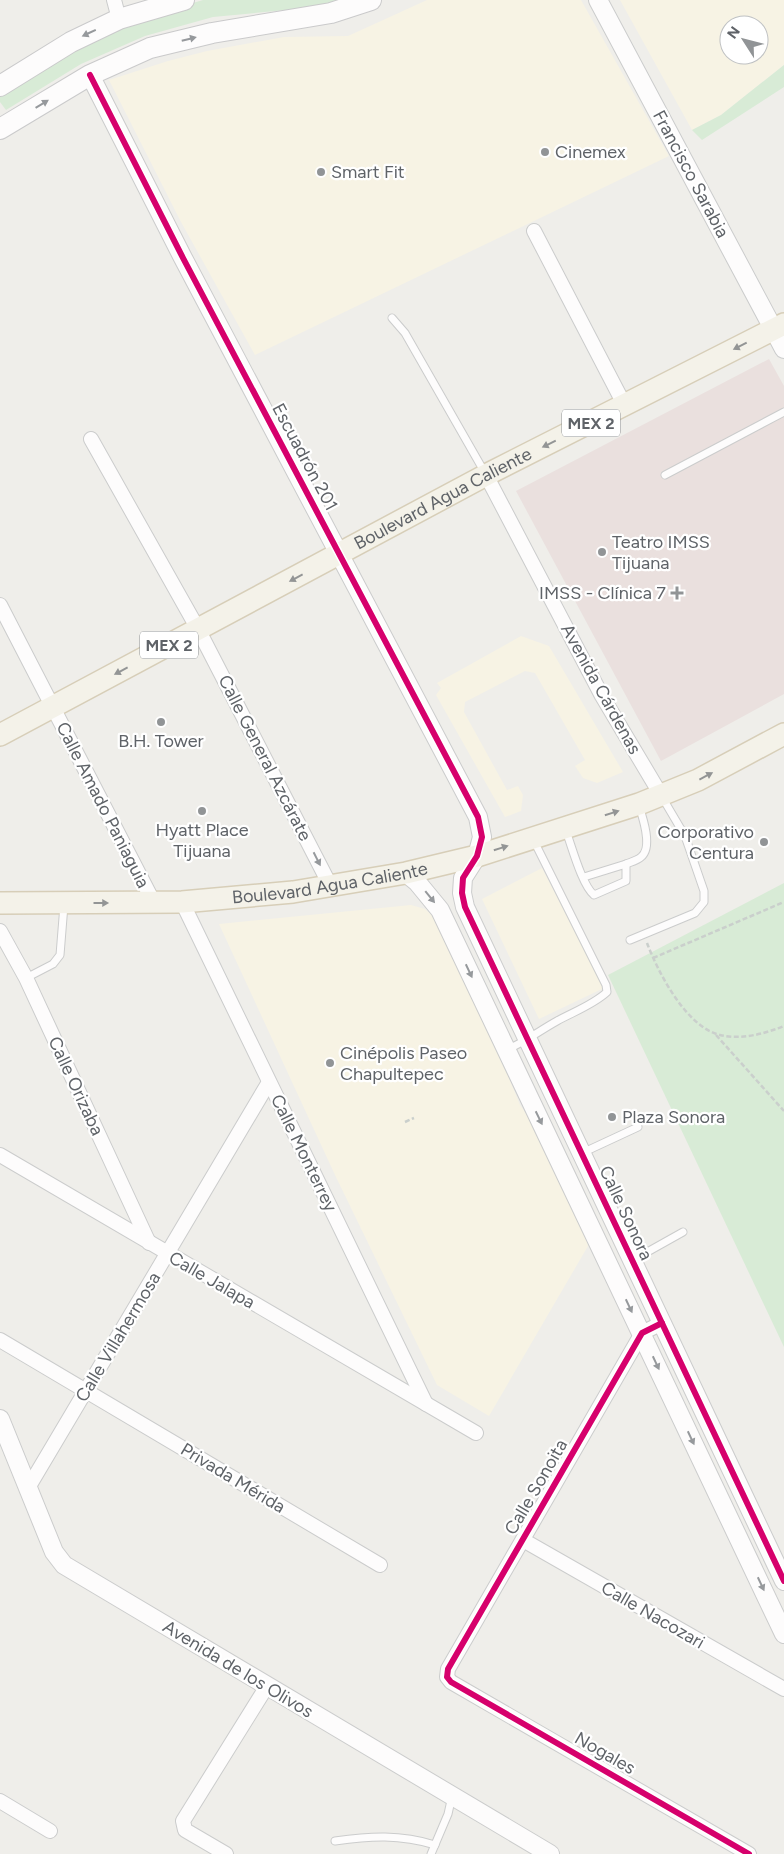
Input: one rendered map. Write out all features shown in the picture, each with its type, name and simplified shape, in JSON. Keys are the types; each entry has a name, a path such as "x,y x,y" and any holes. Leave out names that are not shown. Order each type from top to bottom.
{"main road":[{"path":"0,86 125,10 184,0"},
{"path":"0,129 90,75 150,48 212,33 331,13 371,0"},
{"name":"Boulevard Agua Caliente","path":"0,736 198,629 339,556 486,475 625,406 779,326"},
{"name":"Boulevard Agua Caliente","path":"0,903 182,902 293,892 406,873 476,856 638,804 698,780 782,739"}],"street":[{"name":"Francisco Sarabia","path":"598,0 779,326 784,349"},
{"name":"Escuadrón 201","path":"90,75 339,556 478,817 482,837 476,856"},
{"path":"534,231 625,406"},
{"name":"Calle General Azcárate","path":"91,439 198,629 331,887"},
{"name":"Avenida Cárdenas","path":"486,475 602,696 661,795"},
{"name":"Calle Amado Paniaguia","path":"0,605 154,903"},
{"name":"Calle Sonora","path":"476,856 463,878 462,893 465,907 784,1581"},
{"path":"406,873 417,882 440,910 784,1634"},
{"name":"Calle Monterrey","path":"182,902 426,1404"},
{"name":"Calle Orizaba","path":"0,931 26,978 149,1243"},
{"name":"Calle Villahermosa","path":"28,1488 269,1082"},
{"name":"Calle Jalapa","path":"0,1155 476,1433"},
{"path":"642,1334 662,1323"},
{"name":"Calle Sonoita","path":"447,1677 448,1669 642,1334"},
{"name":"Privada Mérida","path":"0,1340 380,1565"},
{"name":"Avenida de los Olivos","path":"0,1419 54,1552 64,1565 550,1854"},
{"name":"Calle Nacozari","path":"522,1540 784,1689"},
{"name":"Nogales","path":"447,1677 451,1682 749,1854"},
{"path":"226,1854 185,1830 183,1822 268,1686"},
{"path":"0,1801 50,1831"}],"lane":[{"path":"392,318 405,333 486,475"},
{"path":"665,475 784,412"},
{"path":"630,940 695,913 704,902 704,891 685,836 661,795"},
{"path":"584,877 642,857 645,852 645,824 638,804"},
{"path":"566,828 584,877 590,891 594,895 626,881 626,864"},
{"path":"506,1050 527,1041 556,1021 599,999 606,992 606,985 532,838"},
{"path":"26,978 53,964 60,955 64,903"},
{"path":"581,1154 638,1127"},
{"path":"632,1261 683,1232"},
{"path":"431,1854 448,1814 452,1796"},
{"path":"335,1841 381,1835 415,1838 434,1845"}],"path":[{"path":"653,958 784,902"},
{"path":"644,934 653,958 671,993 687,1012 714,1032 784,1110"},
{"path":"714,1032 737,1036 764,1034 783,1027"},
{"path":"405,1122 414,1118"}],"shaded area":[{"path":"427,0 581,0 669,156 255,355 181,222 109,80 207,51 284,37 348,36"},
{"path":"620,0 784,0 784,65 721,115 692,130"},
{"name":"IMSS - Clínica 7","path":"769,359 784,386 784,694 661,761 516,491"},
{"path":"521,636 549,646 623,772 597,783 583,778 575,766 585,760 535,673 525,671 465,702 464,712 507,790 518,786 523,795 521,811 505,817 436,695 441,688 437,683"},
{"path":"542,868 604,988 539,1019 482,899"},
{"path":"411,905 425,909 437,920 492,1036 520,1105 544,1139 586,1229 588,1246 489,1416 437,1385 335,1175 219,924"}],"green space":[{"path":"203,0 346,0 307,8 213,17 145,36 81,64 6,110 0,102 0,93 75,46 176,8"},
{"path":"784,65 784,87 702,140 692,130 721,115"},
{"path":"784,883 784,1347 608,975"}],"cycle path":[{"path":"90,75 183,258 478,817 482,837 477,856 463,878 462,893 465,907 784,1581"},
{"path":"662,1323 642,1333 448,1669 447,1677 451,1682 749,1854"}],"place":[{"name":"Cinemex","path":"545,152"},
{"name":"Smart Fit","path":"321,172"},
{"name":"Teatro IMSS Tijuana","path":"602,552"},
{"name":"IMSS - Clínica 7","path":"677,593"},
{"name":"B.H. Tower","path":"161,722"},
{"name":"Hyatt Place Tijuana","path":"202,811"},
{"name":"Corporativo Centura","path":"764,842"},
{"name":"Cinépolis Paseo Chapultepec","path":"330,1063"},
{"name":"Plaza Sonora","path":"612,1117"}]}
